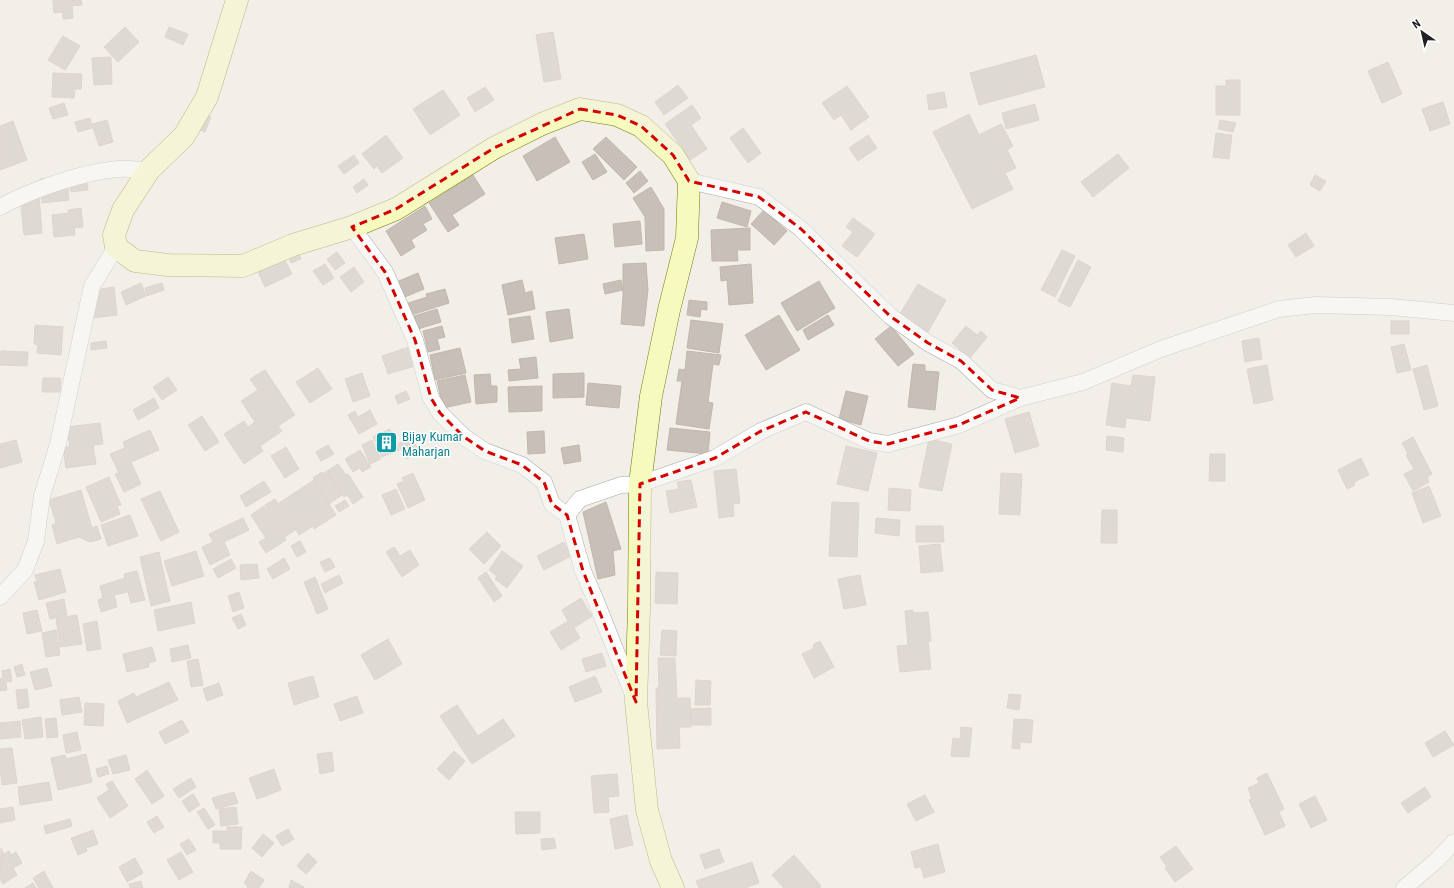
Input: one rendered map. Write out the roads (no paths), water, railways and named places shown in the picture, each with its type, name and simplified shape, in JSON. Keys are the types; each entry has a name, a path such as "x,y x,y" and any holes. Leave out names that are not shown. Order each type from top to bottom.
{"main road":[{"path":"237,0 207,98 184,136 149,170 123,210 114,235 116,247 135,261 168,265 243,266 293,245 352,227 396,210 494,148 542,124 580,109 617,115 641,126 673,155 688,181 687,238 669,310 651,396 640,484 639,609 636,702 647,810 661,861 673,888"}],"street":[{"path":"0,207 17,198 78,176 118,169 149,170"},
{"path":"688,181 759,197 800,229 890,316 928,343 961,361 992,390 1020,398"},
{"path":"352,227 385,272 415,340 431,398 440,413 464,437 485,451 522,465 544,482 552,504 567,515 583,571 636,702"},
{"path":"0,597 25,570 36,541 42,496 58,444 92,286 116,247"},
{"path":"567,515 580,499 621,485 640,484 715,458 761,431 806,412 869,441 888,444 959,425 1020,398 1083,382 1161,349 1279,309 1315,304 1391,307 1454,313"},
{"path":"1404,888 1437,860 1454,842"}],"place":[{"name":"Bijay Kumar Maharjan","path":"386,443"}]}
